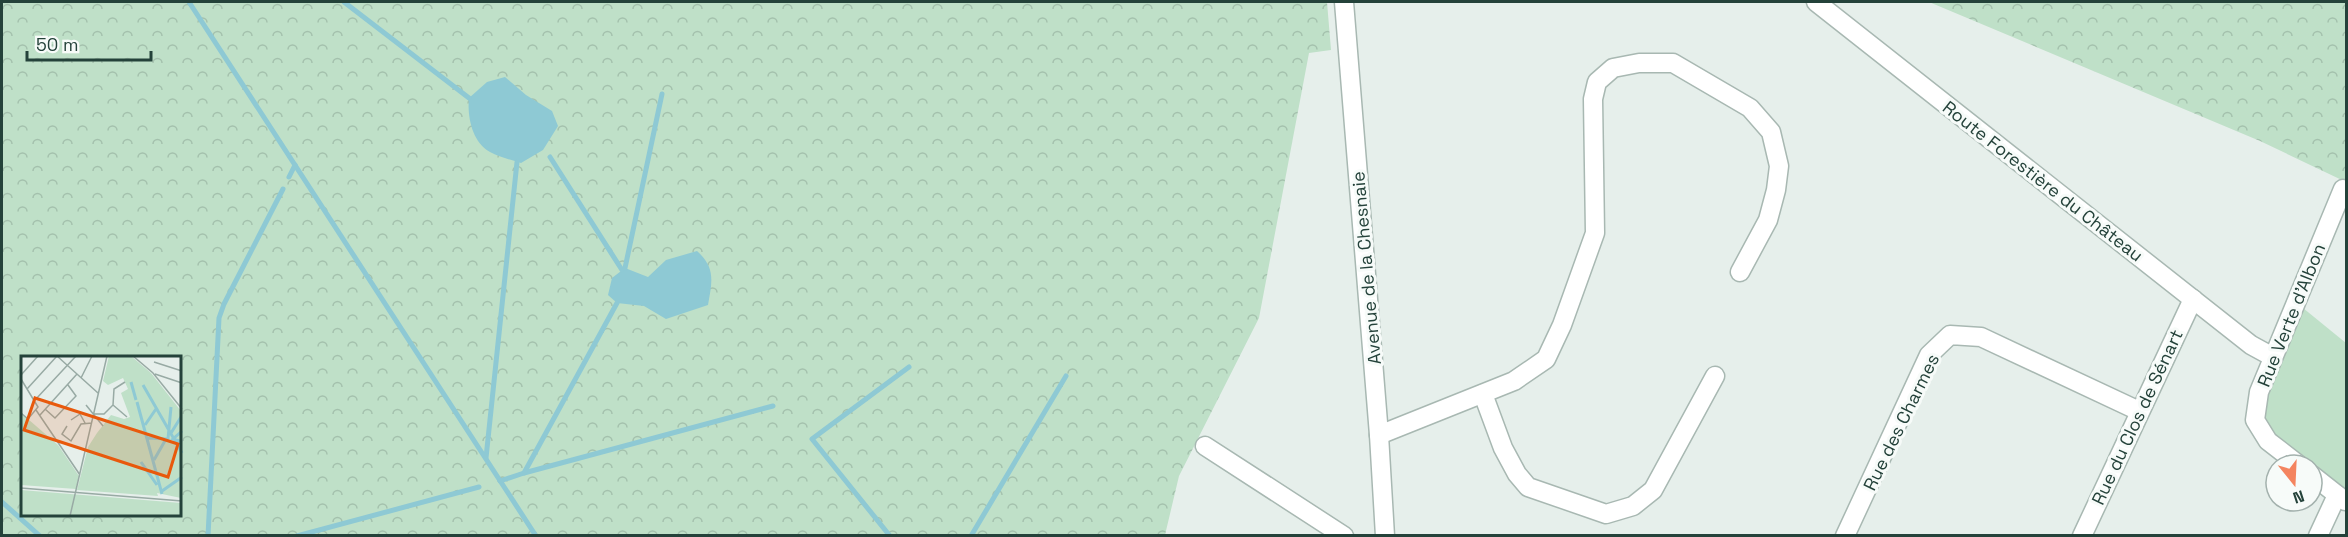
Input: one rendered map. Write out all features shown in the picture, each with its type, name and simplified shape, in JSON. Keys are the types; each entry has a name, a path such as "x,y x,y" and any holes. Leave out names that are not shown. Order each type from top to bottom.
{"street":[{"name":"Avenue de la Chesnaie","path":"1344,2 1385,536"},
{"name":"Route Forestière du Château","path":"1816,2 2252,345 2273,357"},
{"path":"1379,435 1514,381 1546,359 1566,314 1595,233 1593,99 1597,82 1613,68 1640,63 1673,63 1750,108 1771,132 1779,166 1776,190 1768,220 1740,272"},
{"name":"Rue Verte d'Albon","path":"2284,453 2268,441 2255,420 2259,392 2344,190"},
{"name":"Rue du Clos de Sénart","path":"2082,536 2193,299"},
{"name":"Rue des Charmes","path":"1845,536 1929,355 1950,335 1981,337 2139,411"},
{"path":"1484,394 1503,448 1516,474 1528,487 1606,514 1633,506 1653,490 1715,376"},
{"path":"1205,446 1344,536"},
{"path":"2318,536 2342,498 2324,484"}],"green space":[{"path":"2,2 1327,2 1331,50 1309,53 1259,318 1179,476 1165,535 2,536"},
{"path":"1929,2 2346,2 2346,182 2260,141"},
{"path":"2303,308 2346,343 2346,492 2324,474 2324,453 2298,453 2267,428 2261,403"}],"water":[{"path":"505,77 526,95 552,111 558,126 543,150 521,163 484,148 475,135 470,120 469,98 487,82"},
{"path":"697,251 710,269 708,305 666,319 644,306 617,303 608,295 612,278 625,268 648,277 666,260"}],"waterway":[{"path":"189,2 536,536"},
{"path":"344,2 469,98"},
{"path":"625,268 662,94"},
{"path":"550,157 622,270"},
{"path":"486,458 517,162"},
{"path":"289,177 295,165"},
{"path":"208,536 219,318 283,189"},
{"path":"500,481 524,473 617,303"},
{"path":"890,536 812,439 909,367"},
{"path":"971,536 1066,376"},
{"path":"524,473 773,406"},
{"path":"297,536 479,487"},
{"path":"2,502 40,536"}]}
